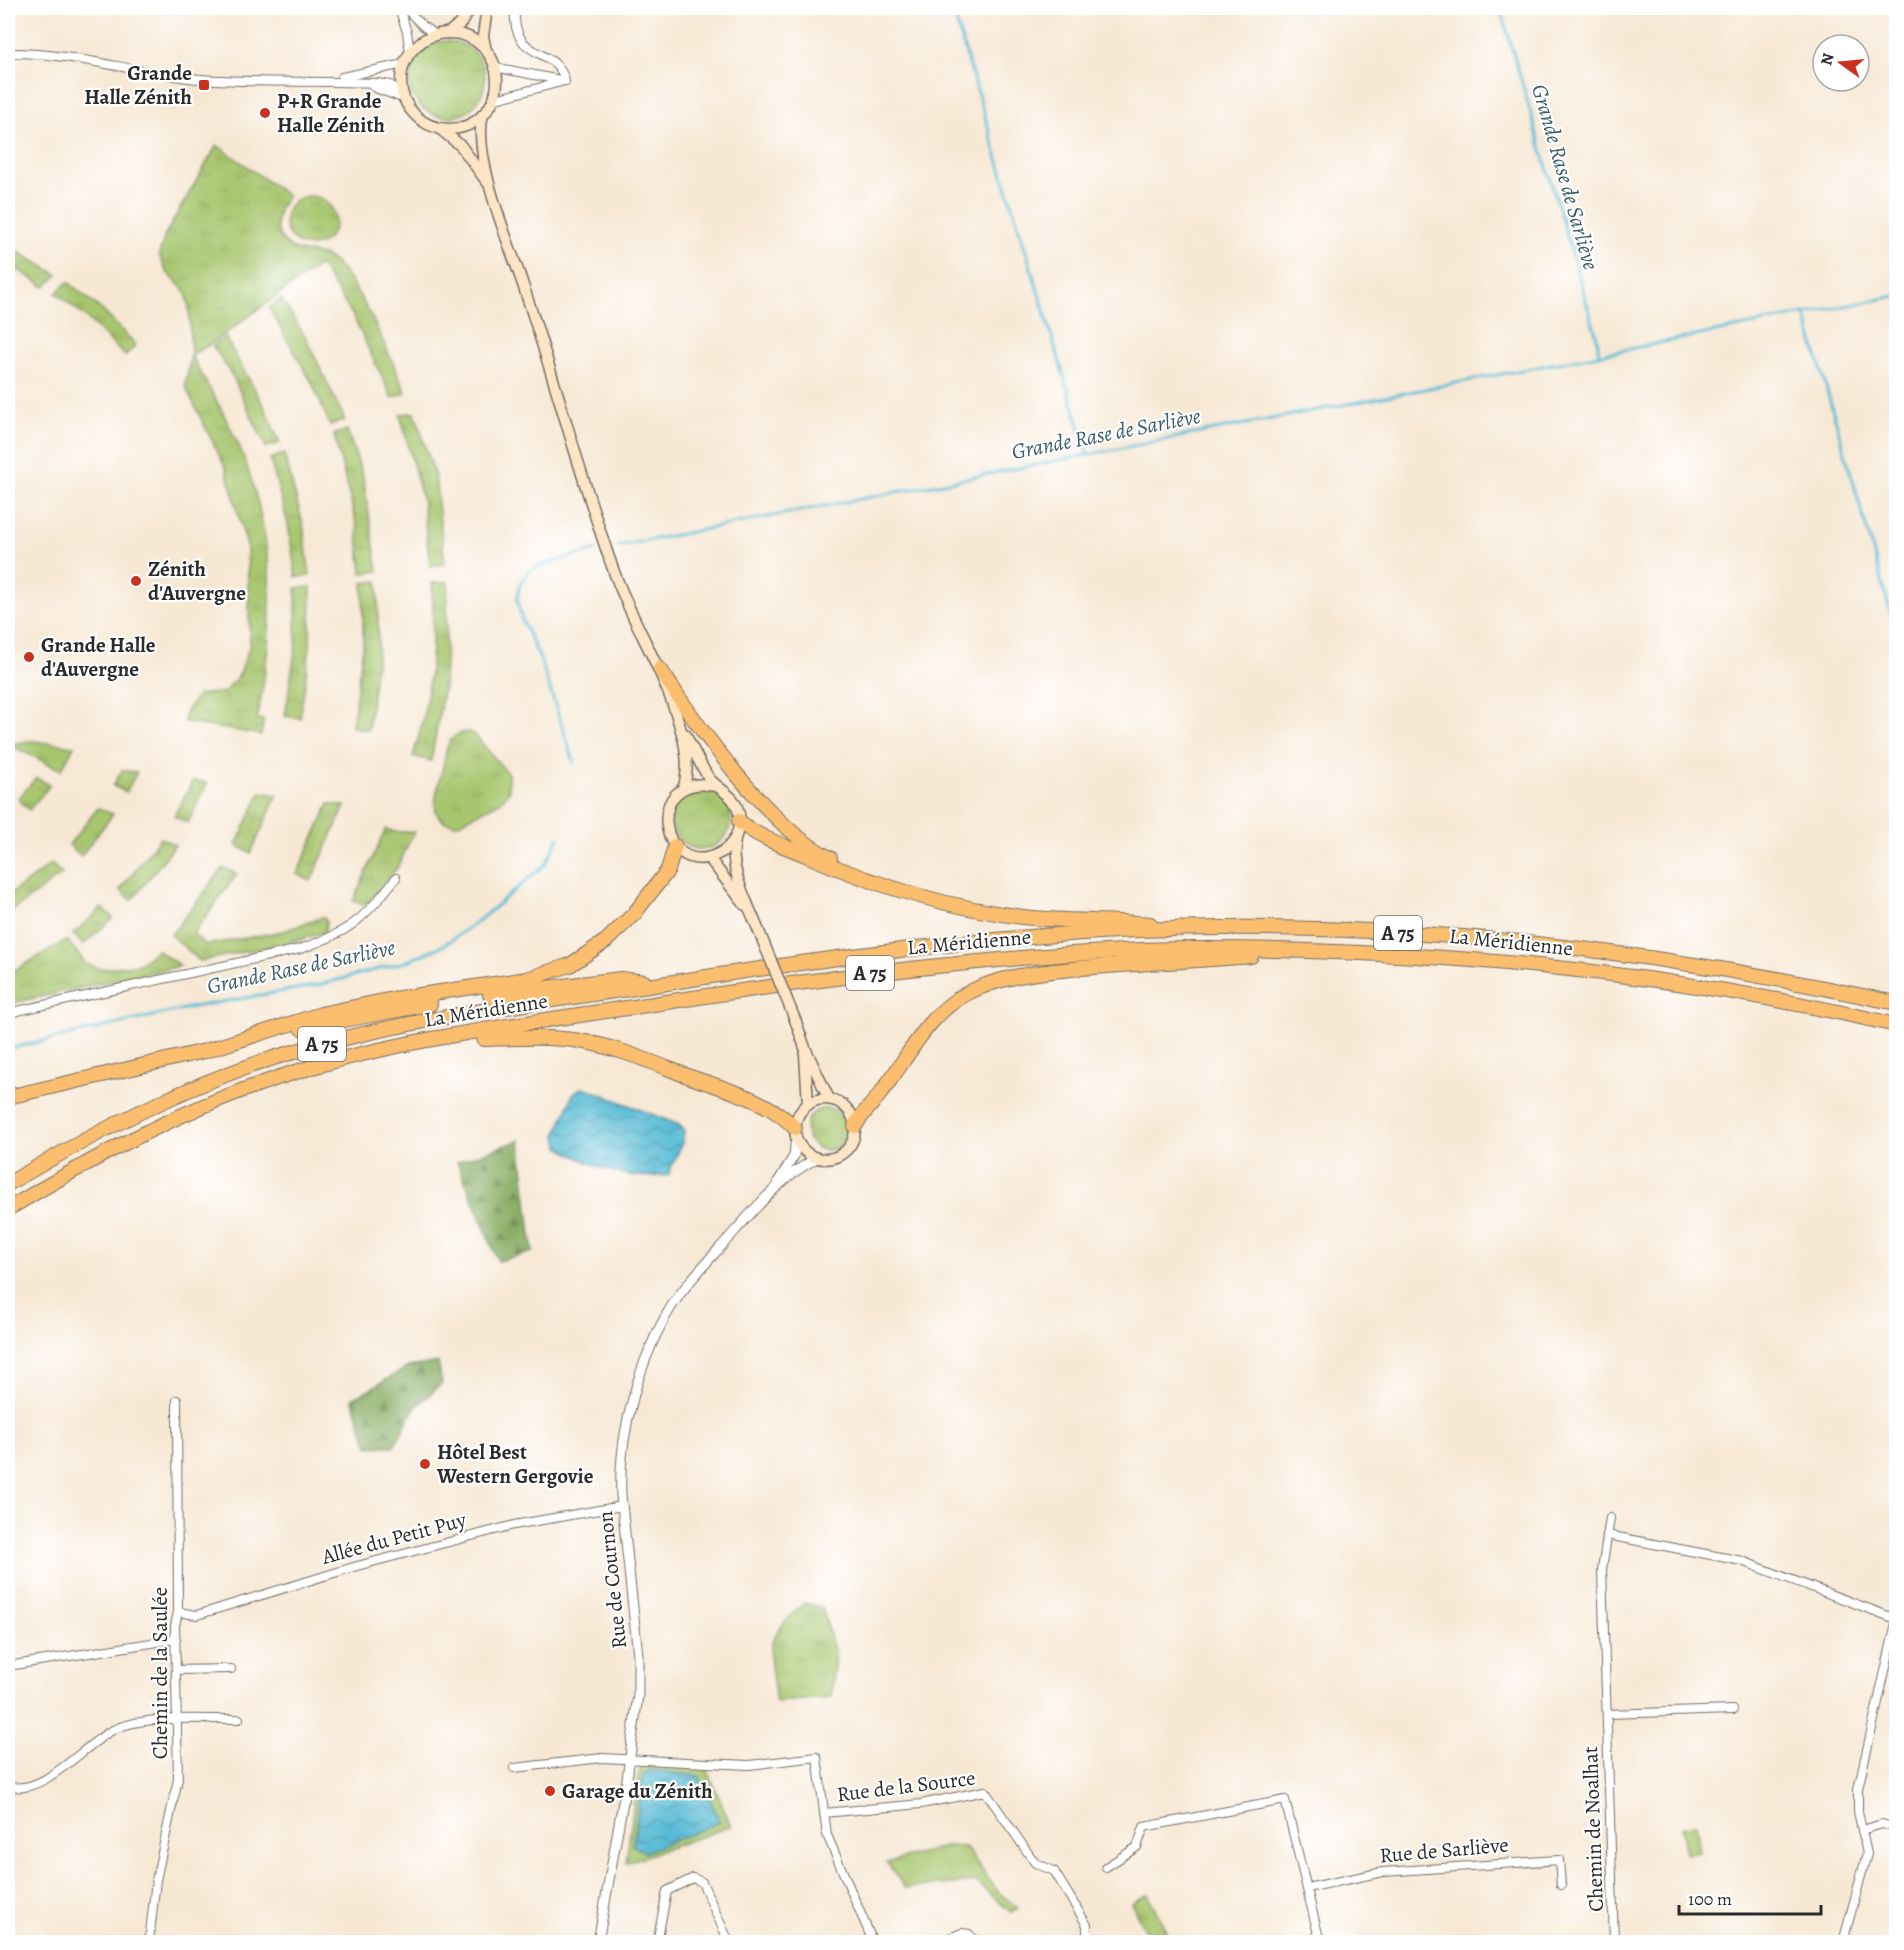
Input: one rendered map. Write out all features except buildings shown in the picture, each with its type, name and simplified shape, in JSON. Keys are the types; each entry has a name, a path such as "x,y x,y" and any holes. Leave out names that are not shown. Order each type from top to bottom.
{"highway":[{"path":"660,669 699,729 788,827 826,856 897,889"},
{"path":"739,821 770,840 839,869 897,889 1023,917 1105,919 1209,930"},
{"path":"266,1034 321,1014 393,999 517,981 570,965 606,941 634,914 668,870 675,846"},
{"name":"La Méridienne","path":"8,1184 85,1140 158,1103 227,1074 303,1049 407,1025 663,984 808,962 1021,937 1209,930 1393,933 1564,947 1695,964 1896,1003"},
{"name":"La Méridienne","path":"8,1209 134,1137 205,1105 306,1068 431,1040 790,983 948,964 1147,950 1230,948 1393,952 1581,970 1803,1005 1896,1025"},
{"path":"855,1126 924,1032 940,1014 955,1001 986,985 1033,973 1313,951"},
{"path":"8,1097 266,1034 386,1010 621,980 663,984"},
{"path":"431,1040 545,1038 581,1041 616,1050 757,1101 788,1120 796,1133"}],"main road":[{"path":"452,33 471,8"},
{"path":"452,33 476,8"},
{"path":"487,8 483,36 486,51 494,67 496,89 479,127 488,185 538,328 580,474 610,561 632,616 660,669 681,727 716,786 733,800 739,821 732,852 734,863 805,1048 829,1099"},
{"path":"486,51 472,40 452,33 436,35 421,42 410,53 404,64 403,96 417,116 461,146 488,185"},
{"path":"436,127 462,127 483,114"},
{"path":"681,727 687,768 683,789 670,803 666,815 666,827 675,846 691,856 709,858 729,846 736,836"},
{"path":"683,789 705,784 716,786"},
{"path":"709,858 742,901 758,929"},
{"path":"805,1048 808,1105"},
{"path":"829,1099 847,1108 855,1126 855,1136 844,1153 836,1158 817,1158 807,1154 796,1133 802,1110 819,1100 829,1099"}],"street":[{"path":"399,8 407,33 410,53"},
{"path":"405,8 436,35"},
{"path":"515,8 514,19 521,40 531,50 558,65 565,81"},
{"path":"8,53 43,55 137,72 198,79 377,82 390,85 403,96"},
{"path":"326,80 404,64"},
{"path":"494,67 565,81"},
{"path":"492,100 565,81"},
{"path":"8,1013 291,951 328,939 349,928 369,912 396,878"},
{"path":"775,1187 794,1156 796,1133"},
{"path":"775,1187 817,1158"},
{"name":"Rue de Cournon","path":"599,1942 636,1719 638,1655 620,1473 624,1432 642,1374 663,1321 675,1302 775,1187"},
{"name":"Chemin de la Saulée","path":"148,1942 156,1880 178,1779 177,1400"},
{"name":"Allée du Petit Puy","path":"178,1612 197,1615 336,1572 424,1548 514,1526 622,1506"},
{"name":"Chemin de Noalhat","path":"1610,1518 1602,1569 1614,1942"},
{"path":"1606,1535 1742,1561 1896,1621 1858,1789 1858,1811 1867,1854 1843,1942"},
{"path":"8,1666 176,1639"},
{"path":"1886,1667 1896,1670"},
{"path":"177,1670 231,1669"},
{"path":"1607,1714 1733,1710"},
{"path":"8,1786 26,1787 44,1780 111,1731 130,1725 239,1719"},
{"path":"514,1768 602,1758 749,1765 817,1757 827,1835 873,1942"},
{"name":"Rue de la Source","path":"824,1814 921,1804 985,1791 1035,1863 1054,1871 1087,1925 1087,1942"},
{"path":"1106,1867 1137,1847 1144,1827 1285,1800 1320,1942"},
{"path":"1863,1830 1882,1824 1896,1828"},
{"name":"Rue de Sarliève","path":"1307,1888 1383,1872 1560,1860 1561,1885"},
{"path":"657,1942 667,1892 693,1878 702,1882 729,1942"},
{"path":"940,1942 962,1933 969,1934 976,1942"}],"green space":[{"path":"440,41 454,41 468,47 479,58 485,72 482,94 474,106 454,117 440,117 426,111 415,100 409,86 409,72 415,58 426,47"},
{"path":"217,145 288,196 277,216 277,227 281,238 286,244 299,251 327,257 344,272 374,323 406,393 392,398 352,314 320,265 209,345 191,355 189,307 186,292 166,271 159,255 165,235"},
{"path":"310,196 328,203 335,221 328,239 310,246 292,239 285,221 292,203"},
{"path":"8,246 58,275 45,287 8,263"},
{"path":"68,282 103,311 136,345 125,356 87,318 56,293"},
{"path":"281,299 305,336 345,420 330,425 312,383 269,308"},
{"path":"225,337 264,406 280,443 266,447 233,377 213,346"},
{"path":"191,355 220,407 245,461 263,526 268,558 270,621 257,719 264,720 261,735 184,722 185,713 198,695 225,692 240,674 250,645 247,546 226,469 185,386"},
{"path":"415,413 435,477 445,564 430,566 422,498 400,414"},
{"path":"347,430 363,477 378,571 362,573 357,526 334,435"},
{"path":"284,454 303,524 310,576 296,577 288,524 270,459"},
{"path":"378,581 378,647 368,730 352,727 363,645 363,583"},
{"path":"448,582 444,686 431,761 413,756 428,692 433,627 432,583"},
{"path":"311,587 310,647 300,718 285,716 296,645 296,588"},
{"path":"468,732 475,735 508,774 509,791 500,802 457,824 447,823 440,819 436,812 438,787 449,743 457,735"},
{"path":"33,741 74,746 61,770 8,744"},
{"path":"122,770 137,772 126,792 113,786"},
{"path":"36,778 50,785 29,810 18,799"},
{"path":"193,781 207,783 188,823 174,816"},
{"path":"701,789 718,794 726,802 731,819 726,836 718,844 701,849 684,844 676,836 671,819 676,802 684,794"},
{"path":"261,792 277,795 251,853 236,845"},
{"path":"329,804 345,806 311,881 297,874"},
{"path":"98,808 113,814 81,856 69,845"},
{"path":"386,829 395,832 414,832 397,868 365,905 353,901"},
{"path":"160,838 175,845 132,900 120,890"},
{"path":"51,864 62,874 8,914 8,896"},
{"path":"223,868 237,874 193,934 206,945 284,931 323,917 326,921 325,932 296,941 200,961 171,935"},
{"path":"102,908 113,918 83,945 73,934"},
{"path":"67,940 86,964 101,969 140,964 157,950 180,966 8,1004 8,974"},
{"path":"827,1108 835,1109 842,1114 847,1121 847,1137 842,1144 835,1149 827,1150 819,1149 812,1144 807,1137 806,1129 807,1121 812,1114 819,1109"},
{"path":"520,1140 533,1252 498,1261 457,1162"},
{"path":"438,1362 442,1384 415,1408 394,1446 369,1447 352,1399 408,1367"},
{"path":"804,1603 822,1607 835,1653 831,1698 776,1702 771,1669 771,1646 780,1627"},
{"path":"656,1764 707,1769 731,1826 626,1863 638,1775 642,1766"},
{"path":"1696,1824 1700,1852 1686,1854 1681,1827"},
{"path":"948,1846 965,1847 998,1892 1018,1908 1011,1912 976,1882 905,1888 887,1863"},
{"path":"1148,1894 1171,1942 1151,1942 1131,1903"}],"water":[{"path":"586,1088 679,1125 684,1130 683,1141 668,1175 640,1176 612,1171 559,1147 557,1134 573,1094 579,1089"},
{"path":"651,1770 699,1776 720,1822 645,1852 633,1846 643,1775"}],"waterway":[{"path":"952,8 1088,455"},
{"name":"Grande Rase de Sarliève","path":"619,546 1599,355 1597,338 1500,8"},
{"name":"Grande Rase de Sarliève","path":"1599,355 1896,296"},
{"path":"1805,314 1896,631"},
{"name":"Grande Rase de Sarliève","path":"574,762 540,659 522,620 517,599 520,584 528,572 545,564 596,550"},
{"name":"Grande Rase de Sarliève","path":"8,1049 193,1007 319,985 405,962 444,945 478,921 545,865 559,837"}],"place":[{"name":"Grande Halle Zénith","path":"204,85"},
{"name":"P+R Grande Halle Zénith","path":"265,113"},
{"name":"Zénith d'Auvergne","path":"136,581"},
{"name":"Grande Halle d'Auvergne","path":"29,657"},
{"name":"Hôtel Best Western Gergovie","path":"425,1464"},
{"name":"Garage du Zénith","path":"550,1791"}]}
